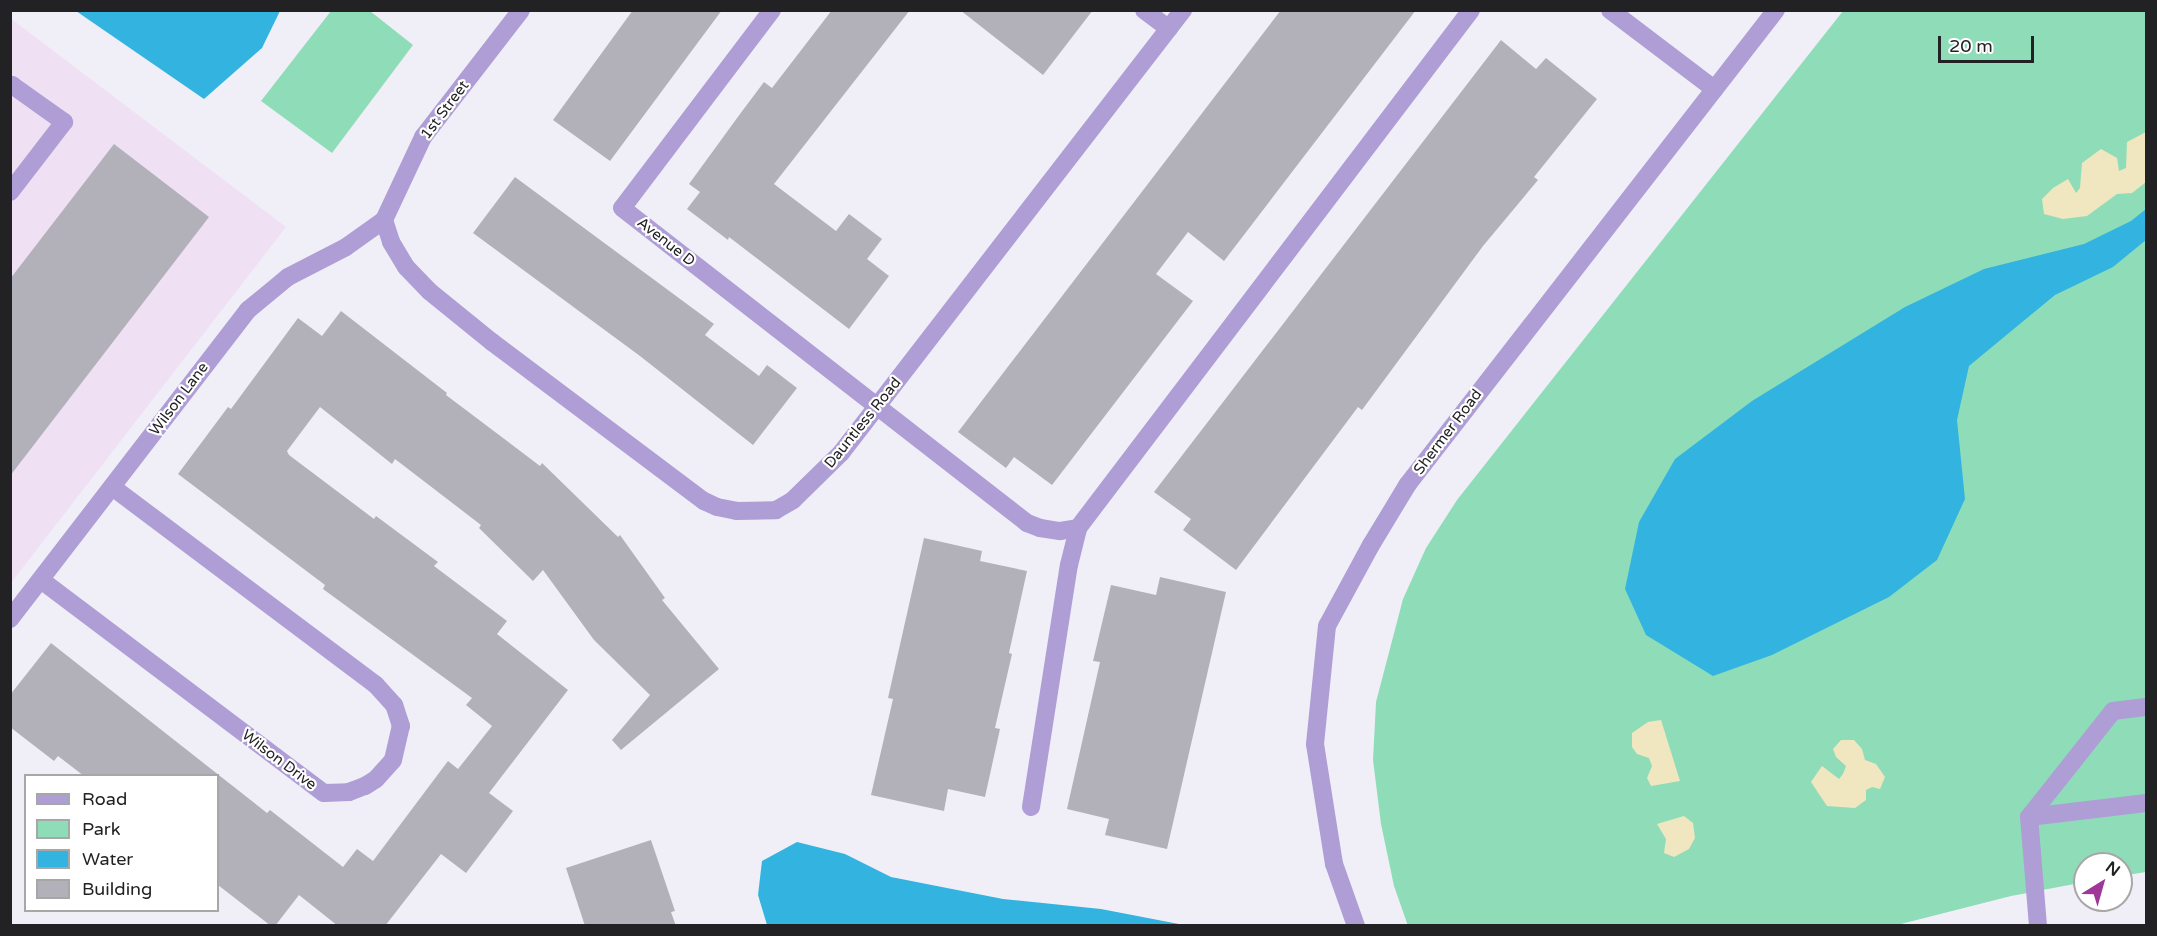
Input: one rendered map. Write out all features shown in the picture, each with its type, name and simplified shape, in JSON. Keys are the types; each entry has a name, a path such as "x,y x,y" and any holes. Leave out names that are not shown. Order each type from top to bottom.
{"street":[{"name":"1st Street","path":"384,220 423,137 521,10"},
{"name":"Avenue D","path":"772,10 622,208 877,407"},
{"path":"1144,10 1169,29"},
{"name":"Dauntless Road","path":"384,220 391,242 406,267 429,291 501,349 704,501 717,507 753,513 776,510 793,500 841,453 1183,10"},
{"path":"1031,807 1069,565 1078,528 1471,10"},
{"path":"1610,10 1714,89"},
{"name":"Shermer Road","path":"1356,926 1334,864 1315,744 1327,626 1371,545 1408,484 1776,10"},
{"path":"10,87 12,85 64,122 10,192"},
{"name":"Wilson Lane","path":"10,619 248,310 288,277 346,247 384,220"},
{"path":"877,407 1027,523 1060,531 1078,528"},
{"name":"Wilson Drive","path":"40,580 324,793 349,792 364,786 376,778 393,759 401,726 394,705 376,685 112,487"},
{"path":"2038,926 2029,817 2113,711 2146,707"},
{"path":"2029,817 2146,803"}],"shaded area":[{"path":"10,18 286,227 11,583 10,583"}],"green space":[{"path":"331,11 370,11 413,45 332,153 261,101"},
{"path":"1843,11 2146,11 2146,872 2133,874 2133,852 2073,852 2073,884 2011,896 1897,925 1408,926 1394,886 1381,824 1373,760 1376,702 1403,599 1426,548 1457,500"}],"sand":[{"path":"2146,132 2146,182 2132,193 2117,194 2087,216 2063,219 2044,214 2042,199 2053,188 2068,179 2076,193 2080,188 2082,163 2101,149 2117,158 2119,171 2126,168 2127,142"},
{"path":"1661,720 1680,781 1651,786 1647,778 1652,766 1649,758 1637,754 1632,747 1632,733 1648,722"},
{"path":"1841,740 1854,740 1862,749 1865,760 1876,764 1885,777 1880,789 1872,787 1866,790 1866,800 1855,808 1827,806 1811,782 1822,766 1839,779 1843,774 1846,766 1836,757 1833,749"},
{"path":"1684,816 1693,823 1695,838 1689,849 1674,857 1664,853 1666,839 1657,824"}],"water":[{"path":"76,11 280,11 262,48 204,99"},
{"path":"2146,209 2146,240 2113,267 2055,295 1969,366 1957,420 1965,499 1937,560 1889,597 1772,655 1713,676 1646,635 1625,589 1639,522 1675,459 1752,401 1905,307 1984,269 2084,244 2131,221"},
{"path":"797,842 845,854 891,877 1003,899 1101,909 1184,925 767,925 758,895 762,861"}],"building":[{"path":"633,10 722,10 610,161 553,120"},
{"path":"832,10 910,10 774,184 836,231 849,214 882,239 867,259 889,276 849,329 729,237 728,240 687,209 700,192 689,184 740,114 764,82 772,88"},
{"path":"960,10 1093,10 1043,75"},
{"path":"1281,10 1416,10 1224,261 1188,232 1156,274 1193,301 1052,485 1014,457 1006,468 958,432"},
{"path":"1501,40 1536,69 1546,58 1597,99 1534,177 1538,180 1483,246 1362,410 1358,407 1236,570 1183,530 1191,519 1154,492"},
{"path":"114,144 209,217 10,476 10,279"},
{"path":"515,177 714,324 705,335 759,376 767,365 797,388 753,445 640,356 473,233"},
{"path":"341,311 447,393 446,395 540,466 542,463 618,537 620,535 665,598 662,600 719,669 621,750 612,740 650,695 594,640 543,570 533,581 479,528 481,525 395,459 392,464 320,407 287,451 289,455 374,519 376,516 438,562 434,566 507,621 497,634 568,690 489,793 513,811 466,873 441,854 385,926 338,926 299,895 275,926 271,926 219,886 219,775 267,813 270,810 343,867 357,849 373,861 448,761 458,769 492,726 466,705 472,698 323,589 325,585 178,474 228,407 231,409 298,318 322,336"},
{"path":"924,538 982,551 980,561 1027,571 1009,653 1012,654 995,728 1000,729 985,797 948,789 944,811 871,795 893,699 888,698"},
{"path":"1160,577 1226,592 1167,849 1105,835 1109,819 1067,809 1100,662 1093,661 1111,585 1156,595"},
{"path":"51,643 217,774 81,774 58,756 54,761 10,727 10,695"},
{"path":"651,840 675,911 671,912 676,926 585,926 566,868"}]}
